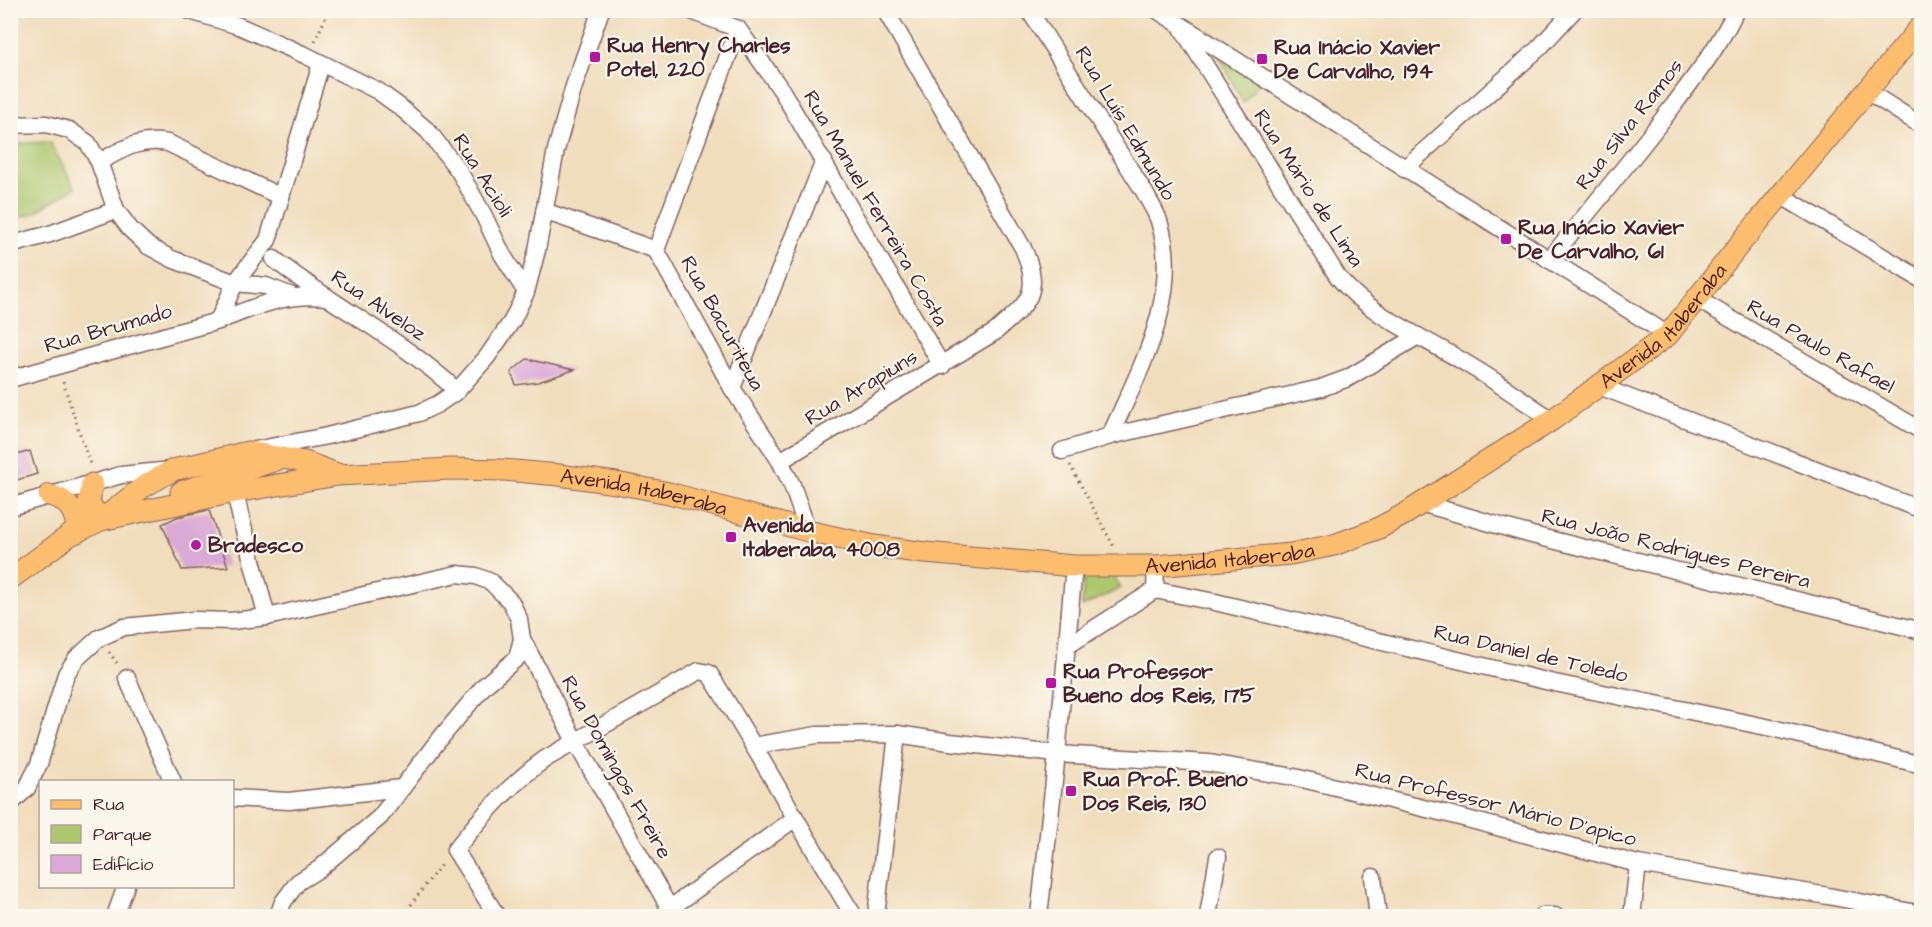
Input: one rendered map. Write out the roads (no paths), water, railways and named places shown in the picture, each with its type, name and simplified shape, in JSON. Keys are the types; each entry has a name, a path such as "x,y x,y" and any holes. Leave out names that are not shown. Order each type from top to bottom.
{"main road":[{"name":"Avenida Itaberaba","path":"101,520 236,482 450,469 504,470 616,483 669,494 874,546 925,553 1074,566 1156,566 1292,554 1334,545 1377,529 1421,503 1552,420 1668,335 1739,245 1922,25"},
{"name":"Avenida Itaberaba","path":"10,579 70,535 101,520 143,487 173,470 248,452 305,462 338,475"},
{"path":"236,482 283,458"},
{"path":"94,483 89,503 101,520"},
{"path":"49,495 57,496 68,505 75,516 78,532"}],"street":[{"name":"Rua Acioli","path":"188,10 239,26 314,60 378,91 400,107 428,131 459,171 502,254 526,292"},
{"path":"689,10 738,29"},
{"name":"Rua Arapiuns","path":"780,462 995,332 1022,308 1031,295 1032,268 1023,249 885,10"},
{"name":"Rua Luís Edmundo","path":"1029,10 1145,193 1159,221 1165,254 1164,296 1154,334 1110,436"},
{"path":"1157,10 1668,335"},
{"path":"1404,169 1539,48 1574,10"},
{"name":"Rua Silva Ramos","path":"1549,260 1696,75 1728,29 1736,10"},
{"path":"248,452 327,436 419,413 438,405 457,391 487,357 512,321 526,292 556,150 574,86 601,11"},
{"name":"Rua Mário de Lima","path":"1181,27 1338,277 1348,289 1366,303 1468,364 1552,420"},
{"name":"Rua Manuel Ferreira Costa","path":"738,29 782,91 942,366"},
{"name":"Rua Bacuriteua","path":"738,29 656,250 732,388 780,462 792,485 808,531"},
{"path":"218,321 235,283 268,240 281,197 314,60"},
{"path":"1866,91 1922,126"},
{"path":"10,125 46,124 69,130 87,143 99,162 116,210 130,229 148,246 172,259 235,283 266,286 292,296"},
{"path":"99,162 132,144 153,140 168,142 281,197"},
{"path":"732,388 824,161"},
{"path":"1782,196 1922,280"},
{"path":"10,245 50,234 116,210"},
{"path":"544,211 656,250"},
{"path":"268,240 274,259 292,296"},
{"name":"Rua Alveloz","path":"274,259 434,370 457,391"},
{"name":"Rua Brumado","path":"10,379 218,321 292,296 327,297"},
{"name":"Rua Paulo Rafael","path":"1697,299 1922,431"},
{"path":"1062,451 1110,436 1321,388 1348,378 1418,336"},
{"path":"1599,386 1917,508"},
{"path":"283,458 327,436"},
{"path":"10,507 121,475 173,470"},
{"path":"236,482 267,617"},
{"name":"Rua João Rodrigues Pereira","path":"1421,503 1532,536 1922,631"},
{"path":"1038,916 1057,754 1074,566"},
{"path":"1067,646 1155,590 1156,566"},
{"name":"Rua Domingos Freire","path":"10,804 27,788 39,764 66,675 76,659 99,638 124,627 194,620 231,621 267,617 415,582 457,574 476,576 491,582 511,602 519,620 522,639 669,914"},
{"name":"Rua Daniel de Toledo","path":"1155,590 1215,602 1550,682 1776,729 1922,765"},
{"path":"278,916 283,902 298,882 319,868 380,817 484,686 517,657 522,639"},
{"path":"497,916 454,850 492,805 521,777 575,741 699,671 709,673 794,819 854,916"},
{"path":"127,678 172,780"},
{"path":"876,916 897,734"},
{"name":"Rua Professor Mário D'apico","path":"753,746 817,735 897,734 1057,754 1208,763 1293,777 1448,813 1638,864 1922,914"},
{"path":"234,798 289,801 401,788"},
{"path":"669,914 794,819"},
{"path":"1208,916 1218,857"},
{"path":"1632,916 1638,864"},
{"path":"1373,877 1378,916"},
{"path":"115,916 125,888"},
{"path":"1542,916 1555,916"}],"place":[{"name":"Rua Henry Charles Potel, 220","path":"595,57"},
{"name":"Rua Inácio Xavier De Carvalho, 194","path":"1262,59"},
{"name":"Rua Inácio Xavier De Carvalho, 61","path":"1506,239"},
{"name":"Avenida Itaberaba, 4008","path":"731,537"},
{"name":"Bradesco","path":"196,545"},
{"name":"Rua Professor Bueno dos Reis, 175","path":"1051,683"},
{"name":"Rua Prof. Bueno Dos Reis, 130","path":"1071,791"}]}
